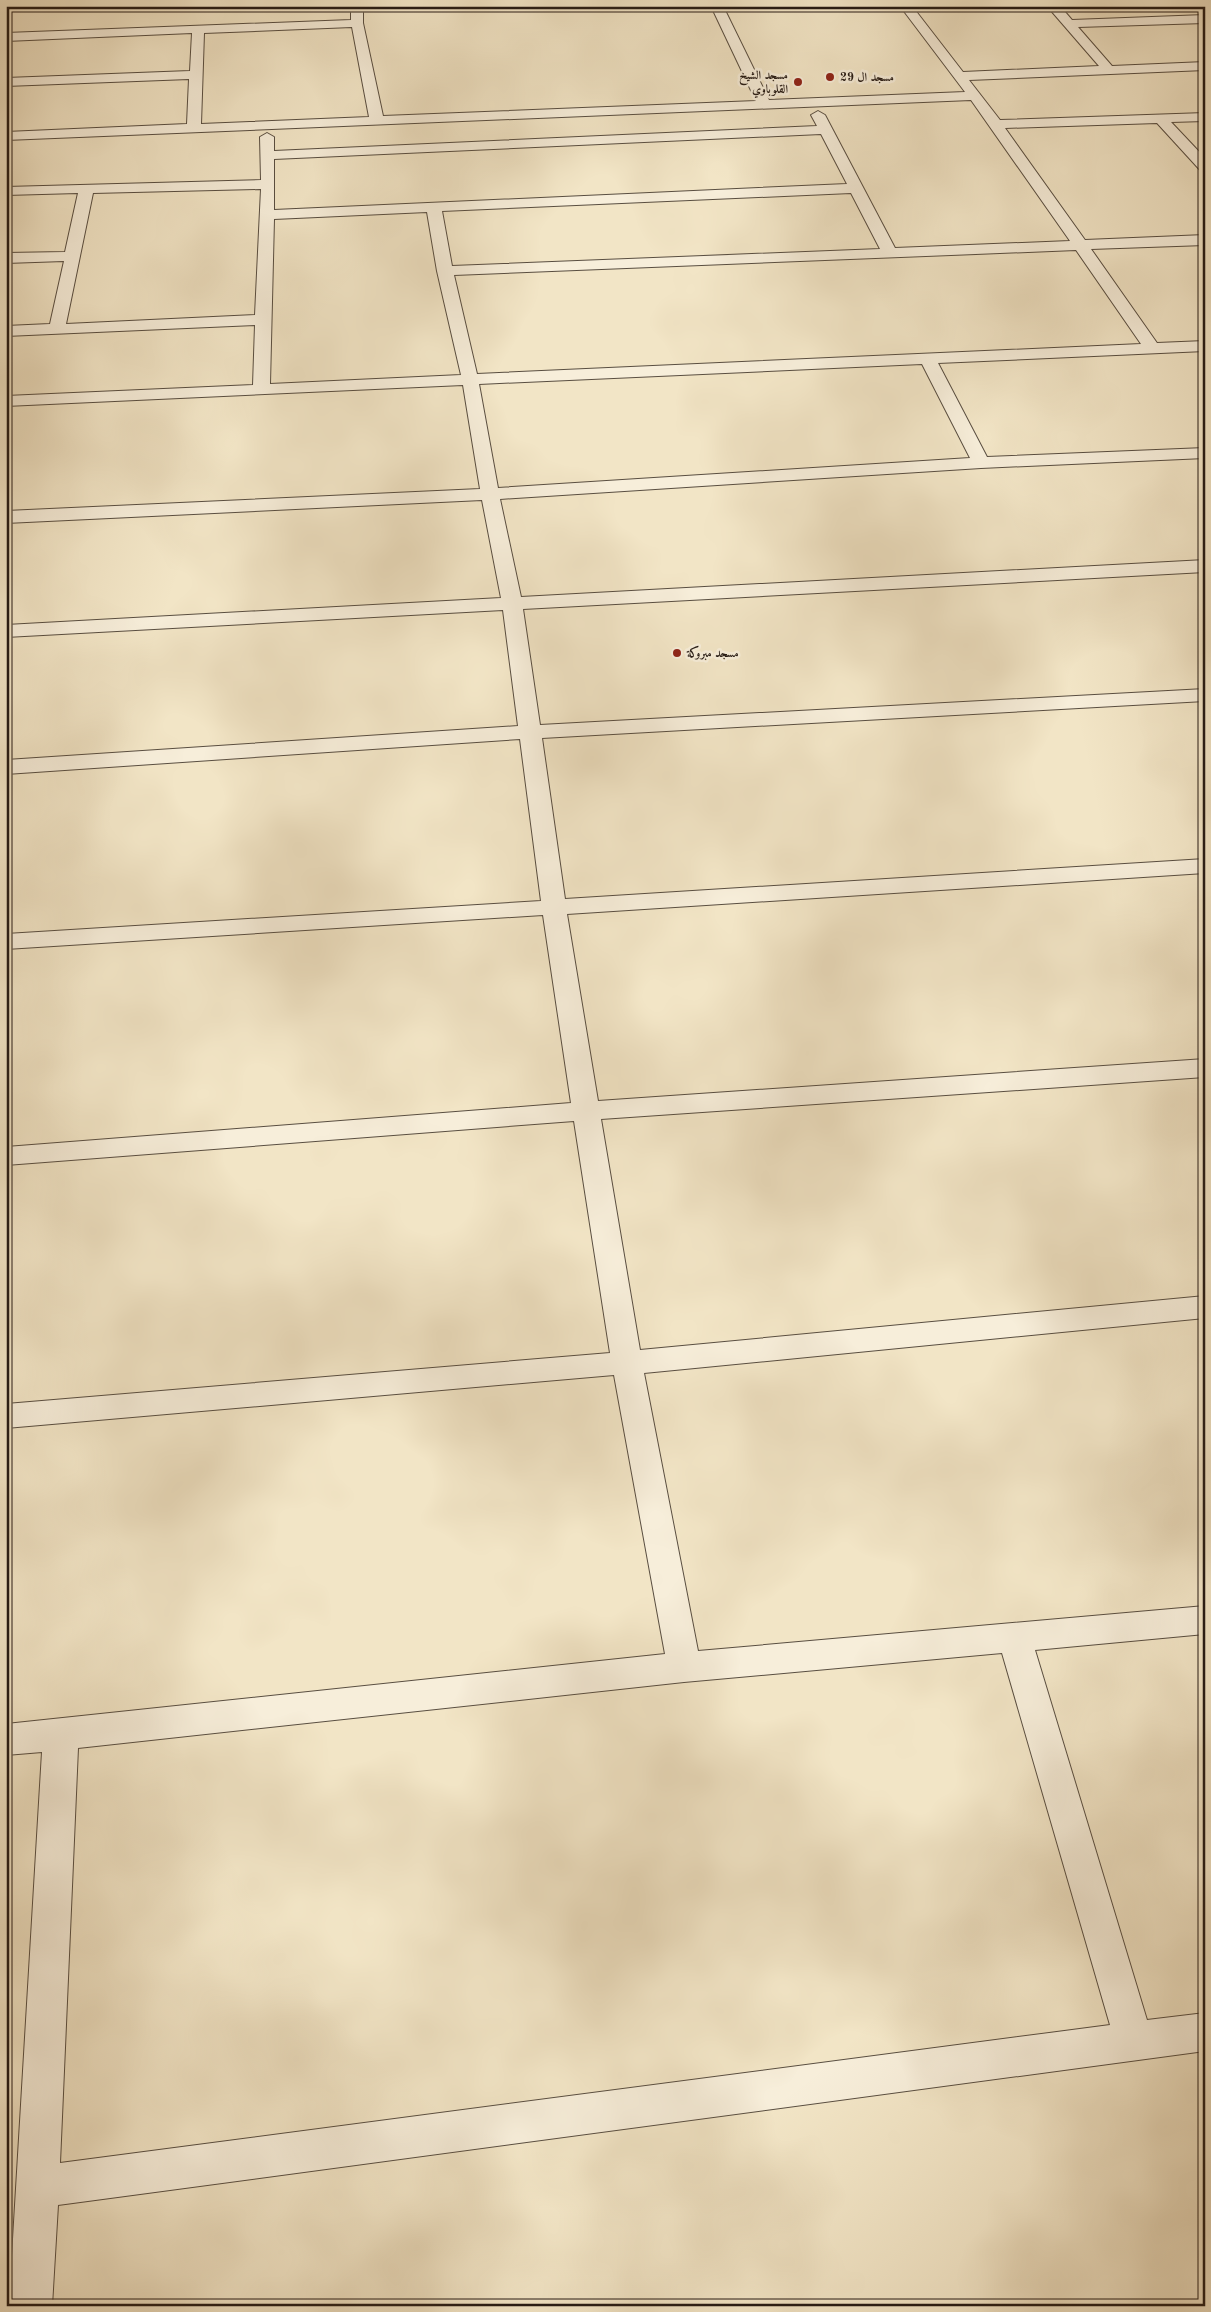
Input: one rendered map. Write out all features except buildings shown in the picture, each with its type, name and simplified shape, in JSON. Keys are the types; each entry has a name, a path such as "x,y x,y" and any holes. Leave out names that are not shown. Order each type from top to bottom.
{"street":[{"path":"357,6 357,22 377,120"},
{"path":"717,6 764,104"},
{"path":"906,6 996,124 1083,246 1152,348"},
{"path":"1053,6 1109,70"},
{"path":"1069,24 1205,19"},
{"path":"6,36 357,22"},
{"path":"194,128 198,29"},
{"path":"960,76 1205,66"},
{"path":"6,82 197,75"},
{"path":"6,136 974,96"},
{"path":"812,103 888,252"},
{"path":"996,124 1205,117"},
{"path":"1161,118 1205,167"},
{"path":"261,389 268,184 267,125"},
{"path":"268,155 826,130"},
{"path":"6,192 268,184"},
{"path":"266,215 857,188"},
{"path":"58,329 86,190"},
{"path":"434,207 445,271 470,379 490,494 512,603 554,906 586,1111 627,1363 684,1667"},
{"path":"445,271 1205,240"},
{"path":"6,258 72,256"},
{"path":"6,331 264,320"},
{"path":"6,401 1205,346"},
{"path":"927,358 981,463"},
{"path":"6,517 490,494 981,463 1205,453"},
{"path":"6,631 1205,566"},
{"path":"6,767 531,732 1205,695"},
{"path":"6,942 1205,866"},
{"path":"6,1156 586,1111 1205,1068"},
{"path":"6,1416 627,1363 1205,1307"},
{"path":"6,1740 684,1667 1015,1639 1205,1620"},
{"path":"1015,1639 1134,2041"},
{"path":"30,2306 38,2187 61,1734"},
{"path":"38,2187 1205,2032"}],"place":[{"name":"مسجد ال 29","path":"830,77"},
{"name":"مسجد الشيخ القلوباوي","path":"798,82"},
{"name":"مسجد مبروكة","path":"677,653"}]}
